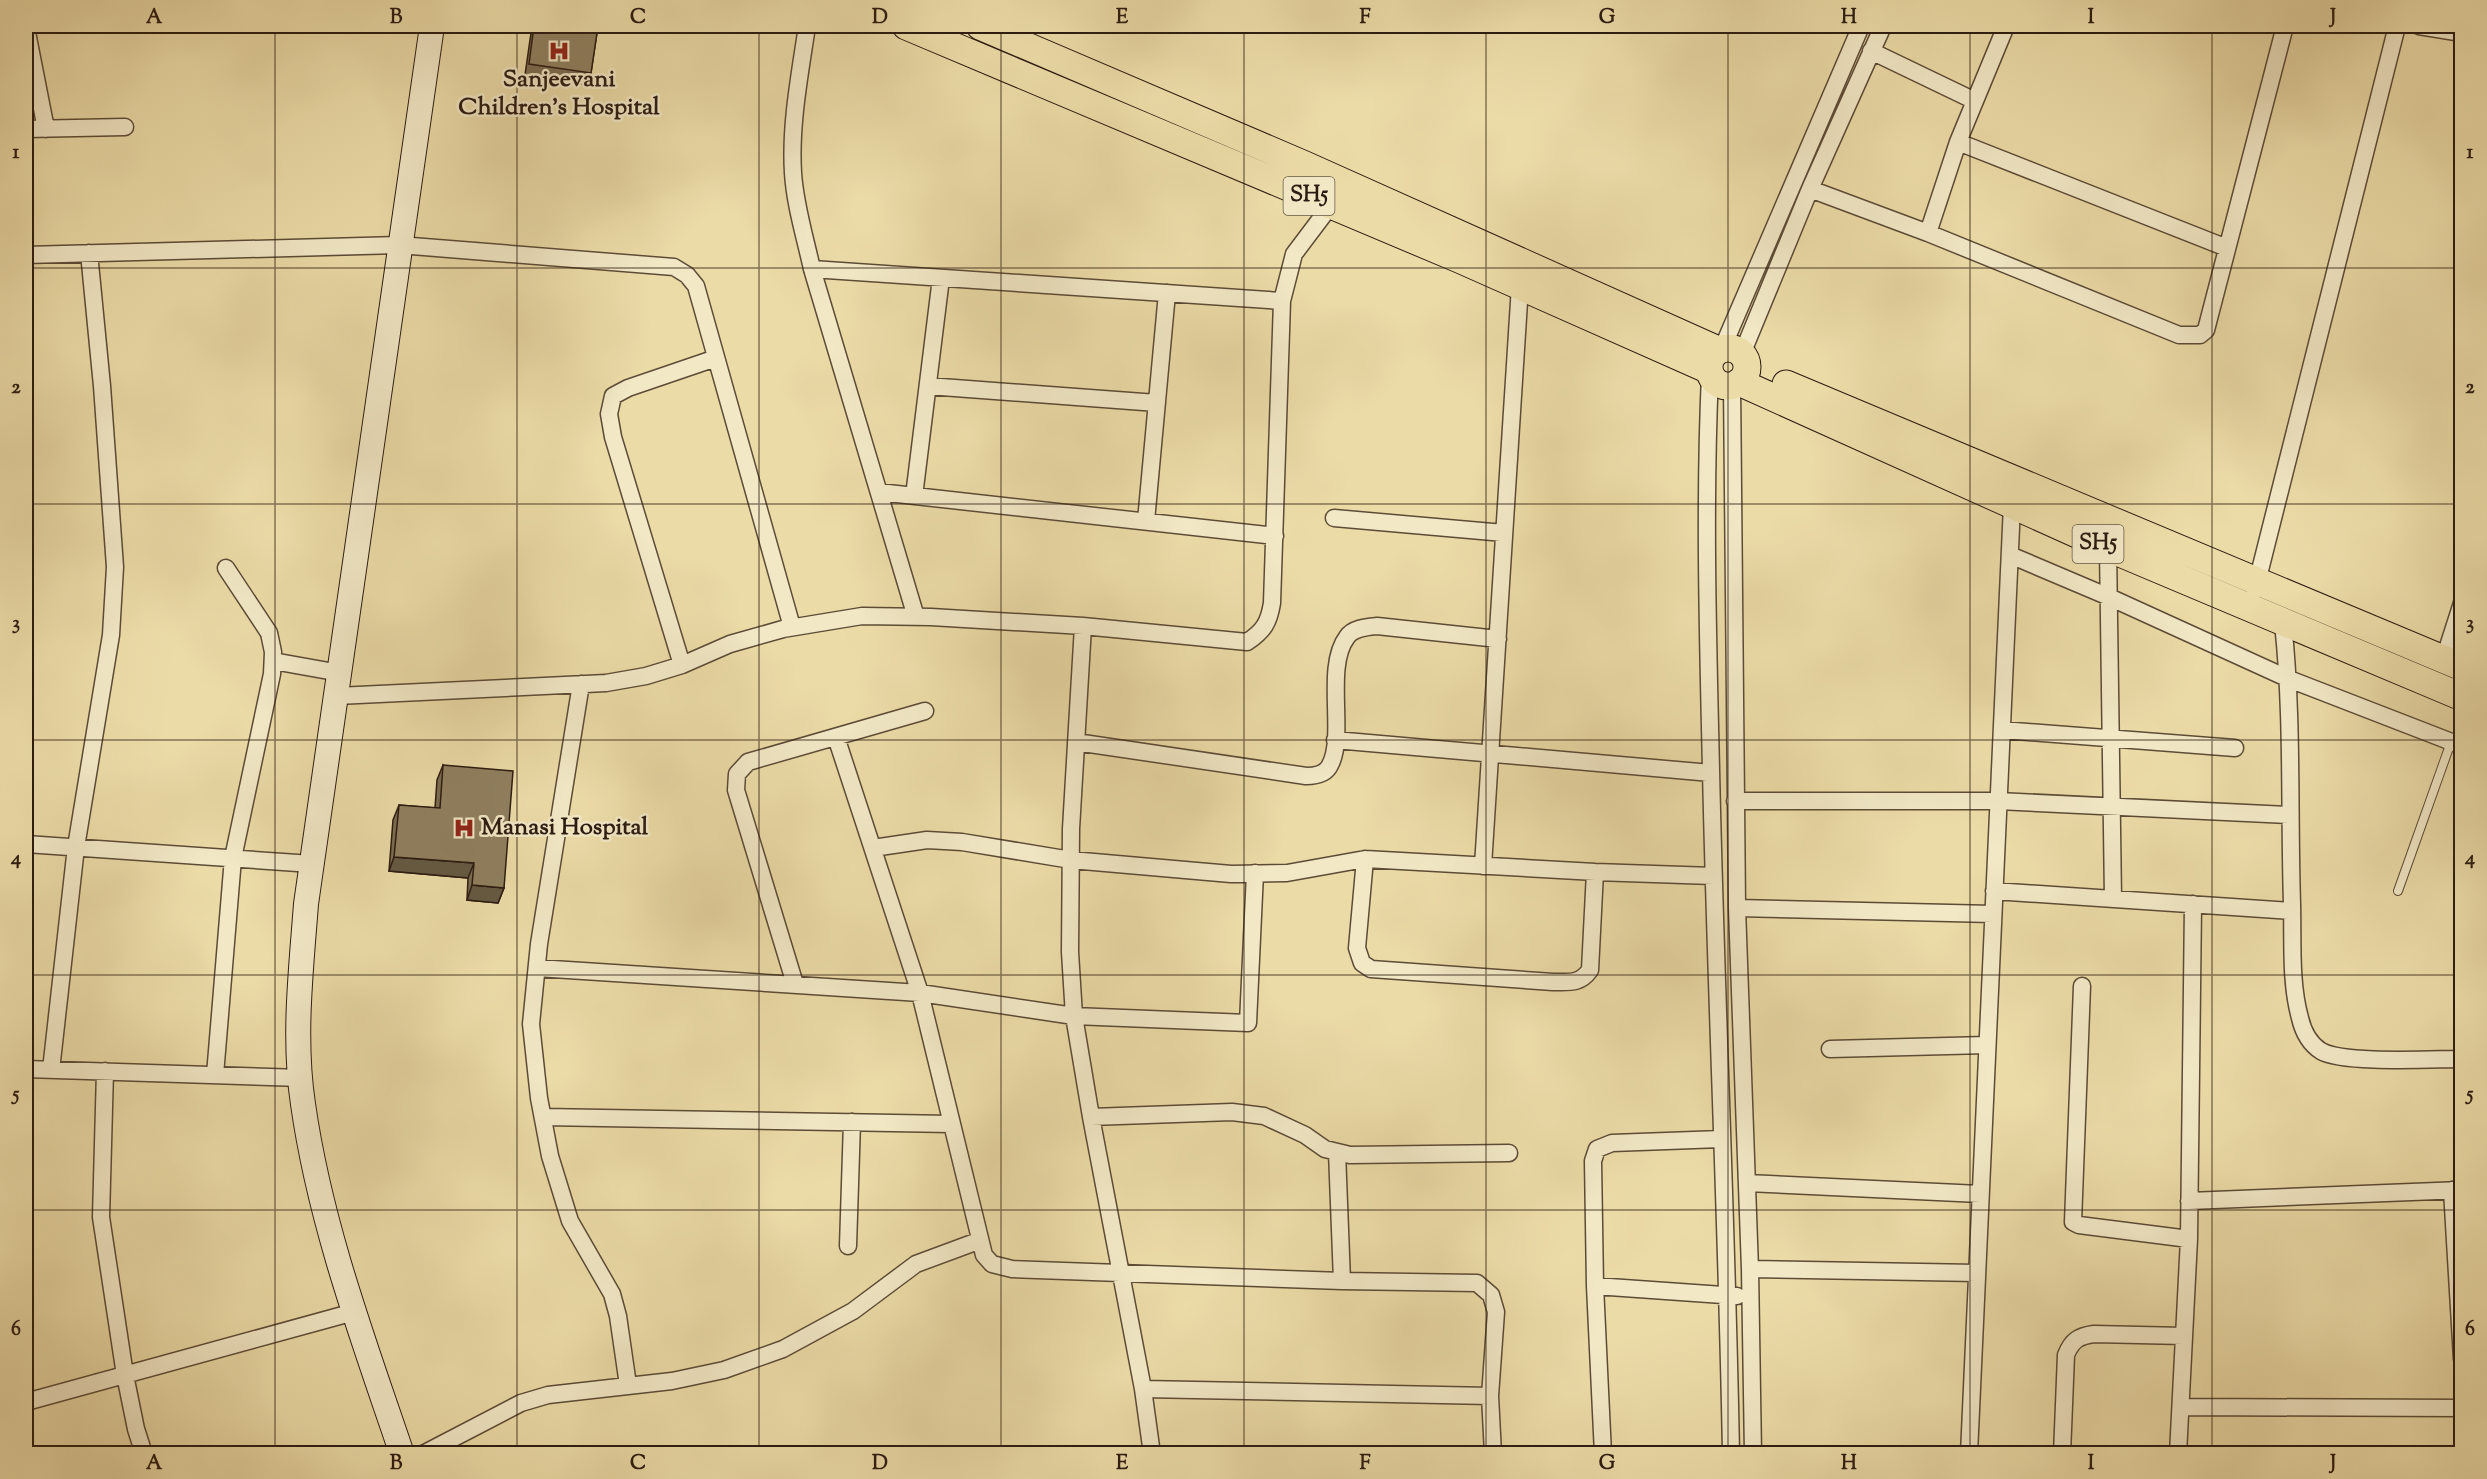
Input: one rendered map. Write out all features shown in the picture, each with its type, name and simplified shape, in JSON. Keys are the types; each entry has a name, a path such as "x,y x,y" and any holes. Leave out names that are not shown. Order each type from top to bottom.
{"main road":[{"path":"402,1454 354,1312 316,1181 302,1102 297,1013 306,904 432,26"},
{"name":"SH5","path":"906,26 1520,286 1728,366 2258,581 2453,663"},
{"name":"SH5","path":"981,26 1305,165 1728,366 2012,505 2462,698"}],"street":[{"path":"807,26 796,111 793,172 799,213 812,269 916,617"},
{"path":"1731,1454 1729,1296 1721,1139 1713,876 1707,453 1728,366 1861,26"},
{"path":"1753,1454 1750,1269 1737,908 1728,366 1883,26"},
{"path":"1928,233 1958,142 2006,26"},
{"path":"1810,189 1928,233 2179,335 2200,335 2206,330 2285,26"},
{"path":"2249,608 2258,581 2397,26"},
{"path":"2419,26 2462,33"},
{"path":"26,27 46,129"},
{"path":"1871,51 1975,100"},
{"path":"26,129 125,127"},
{"path":"1958,142 2227,248"},
{"path":"273,661 339,684 606,683 646,676 730,644 792,627 862,616 1083,626 1248,642 1260,634 1269,621 1272,603 1282,301 1294,254 1331,205"},
{"path":"26,255 399,245 674,267 687,275 696,286 792,627"},
{"path":"51,1070 76,847 111,635 115,567 102,386 89,253"},
{"path":"812,269 1282,301"},
{"path":"914,495 941,278"},
{"path":"1484,866 1520,286"},
{"path":"1146,521 1167,293"},
{"path":"682,664 613,437 609,414 614,396 628,388 716,358"},
{"path":"928,386 1157,403"},
{"path":"879,492 1275,536"},
{"path":"1969,1454 2012,505"},
{"path":"1334,518 1504,533"},
{"path":"2108,548 2113,899"},
{"path":"2010,555 2109,597 2289,679 2456,744"},
{"path":"215,1075 233,858 273,661 269,633 226,568"},
{"path":"2453,663 2462,603"},
{"path":"2283,622 2289,679 2289,815 2295,989 2300,1019 2310,1041 2322,1052 2342,1058 2462,1059"},
{"path":"1083,626 1071,860 1070,952 1074,1016 1143,1389 1152,1454"},
{"path":"1076,742 1306,776 1324,772 1330,766 1335,740 1335,689 1340,652 1347,636 1359,629 1377,626 1498,639"},
{"path":"581,684 537,968 531,1024 550,1156 570,1221 612,1294 618,1316 628,1385"},
{"path":"795,984 736,790 737,774 748,762 925,711"},
{"path":"2002,730 2235,748"},
{"path":"836,737 920,993 978,1241 984,1255 992,1264 1012,1269 1121,1271 1342,1281 1477,1283 1491,1294 1496,1312 1490,1396 1493,1454"},
{"path":"1335,740 1711,772"},
{"path":"1735,801 1998,801 2289,815"},
{"path":"873,848 927,840 962,842 1071,860 1231,874 1287,873 1365,859 1713,876"},
{"path":"26,844 312,864"},
{"path":"1365,859 1357,948 1362,963 1371,969 1553,982 1572,982 1584,978 1590,970 1595,872"},
{"path":"537,968 920,993 1074,1016 1248,1023 1255,873"},
{"path":"1994,891 2292,911"},
{"path":"2178,1454 2189,1239 2193,904"},
{"path":"1737,908 1993,915"},
{"path":"2082,986 2073,1222 2079,1226 2189,1239"},
{"path":"1830,1049 1988,1045"},
{"path":"26,1069 301,1077"},
{"path":"105,1071 101,1216 125,1375 136,1429 144,1454"},
{"path":"1091,1117 1232,1112 1264,1116 1305,1135 1325,1149 1350,1155 1509,1153"},
{"path":"543,1117 951,1124"},
{"path":"848,1246 852,1122"},
{"path":"1603,1454 1595,1286 1593,1161 1597,1149 1612,1143 1721,1139"},
{"path":"1337,1152 1342,1281"},
{"path":"1747,1183 1980,1194"},
{"path":"2189,1201 2457,1190 2462,1359"},
{"path":"423,1454 521,1403 548,1395 672,1381 724,1370 783,1349 853,1311 916,1264 978,1241"},
{"path":"1750,1269 1977,1274"},
{"path":"1595,1286 1750,1297"},
{"path":"26,1402 354,1312"},
{"path":"2062,1454 2066,1355 2071,1343 2081,1336 2094,1334 2184,1336"},
{"path":"1143,1389 1490,1396"},
{"path":"2181,1407 2462,1408"}],"lane":[{"path":"2398,891 2456,744"}],"building":[{"path":"534,26 598,26 591,73 529,64"},
{"path":"443,765 513,771 504,888 472,885 474,863 394,857 399,805 440,808"}],"place":[{"name":"Sanjeevani Children's Hospital","path":"559,51"},
{"name":"Manasi Hospital","path":"464,828"}]}
